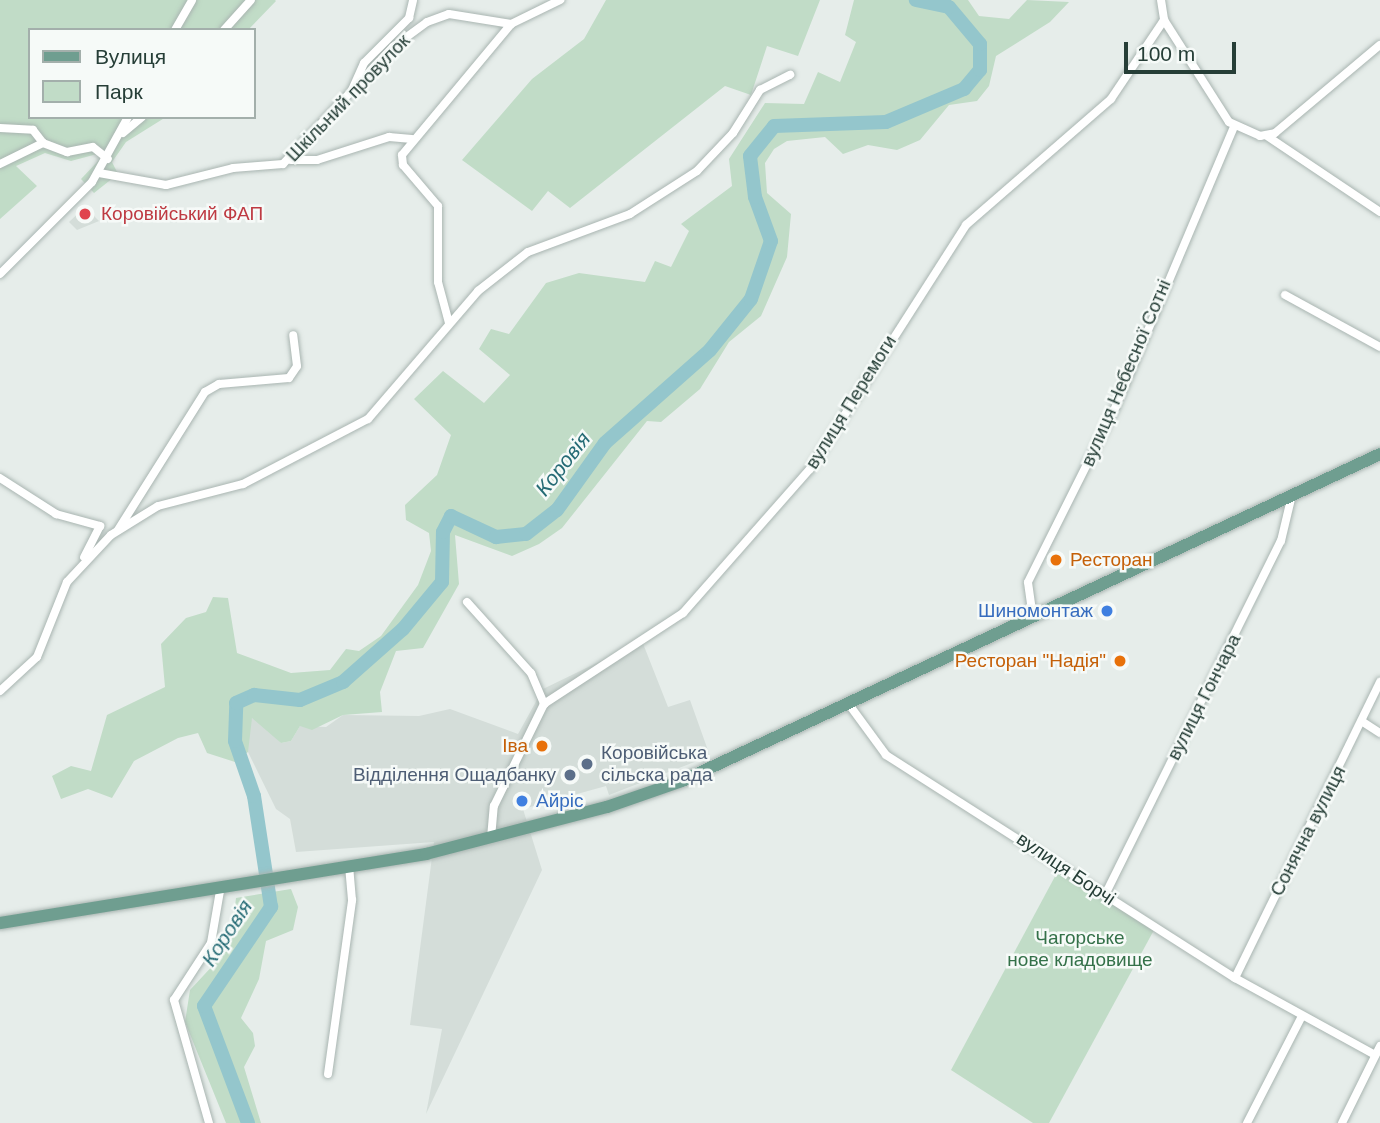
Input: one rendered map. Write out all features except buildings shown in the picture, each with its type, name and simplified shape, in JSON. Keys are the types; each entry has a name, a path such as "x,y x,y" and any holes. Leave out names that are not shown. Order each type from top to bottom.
{"main road":[{"path":"0,923 220,891 349,868 491,838 682,781 1380,454"}],"street":[{"path":"176,28 192,0"},
{"path":"226,28 251,0"},
{"path":"352,90 364,63 409,19 413,0"},
{"path":"449,323 438,282 438,206 401,161 412,139 511,24 560,0"},
{"path":"1161,0 1164,20 1234,127 1265,136 1380,212"},
{"name":"Шкільний провулок","path":"99,173 170,184 291,160 352,90 398,43 436,17 511,24"},
{"name":"вулиця Перемоги","path":"544,704 676,621 810,469 966,225 1111,99 1164,20"},
{"path":"1265,136 1380,45"},
{"path":"84,560 118,530 158,506 243,484 362,424 383,407 449,323 525,254 630,214 697,171 733,133 760,90 790,75"},
{"path":"0,274 99,173 127,119"},
{"path":"121,134 140,119"},
{"name":"вулиця Небесної Сотні","path":"1034,618 1027,585 1116,406 1234,127"},
{"path":"0,128 33,130 43,143 66,152 93,147 108,159"},
{"path":"291,160 317,160 389,137 412,139"},
{"path":"0,164 43,143"},
{"path":"1285,295 1380,347"},
{"path":"118,530 205,392 219,384 289,378 298,366 293,335"},
{"path":"0,478 56,514 100,526 84,560 62,592 40,652 0,691"},
{"name":"вулиця Гончара","path":"1105,895 1281,541 1292,495"},
{"path":"467,602 531,673 544,704 495,803 491,838"},
{"name":"Сонячна вулиця","path":"1235,978 1363,722 1380,682"},
{"name":"вулиця Борчі","path":"848,703 879,750 1235,978 1375,1055"},
{"path":"1363,722 1380,733"},
{"path":"328,1074 345,967 349,868"},
{"path":"209,1123 174,1000 211,943 220,891"},
{"path":"1247,1123 1302,1016"},
{"path":"1342,1123 1380,1046"}],"shaded area":[{"name":"Коровійський ФАП","path":"85,207 99,221 77,230 69,222"},
{"path":"642,641 668,707 690,700 710,756 609,795 606,786 523,809 542,870 426,1114 442,1029 410,1025 434,842 296,852 290,819 276,809 248,752 247,726 252,718 261,721 281,743 291,741 300,726 326,727 343,715 419,716 450,709 518,734 543,689"}],"green space":[{"path":"0,0 276,1 250,28 28,28 28,119 163,119 126,142 112,162 118,174 94,193 81,179 100,159 97,154 71,161 45,153 16,166 37,186 0,219"},
{"path":"606,0 820,0 798,56 767,46 751,95 725,86 570,208 548,191 532,211 462,160 532,79 584,39"},
{"path":"854,0 968,0 979,16 1009,19 1027,0 1069,2 1050,22 996,56 989,86 977,101 949,105 920,140 897,150 868,145 843,154 825,137 787,141 774,149 765,163 767,193 791,214 787,257 761,316 729,342 700,389 661,422 647,421 562,528 539,544 512,556 455,535 459,584 423,648 396,651 380,692 382,712 343,715 312,730 300,726 291,741 281,743 252,718 248,752 235,762 207,753 198,733 178,738 134,761 112,798 88,789 61,799 52,776 71,766 91,771 107,715 165,687 161,644 186,618 206,612 213,597 228,598 237,653 291,673 330,670 346,649 359,651 381,636 418,585 431,551 429,533 406,520 405,505 437,475 451,435 414,399 443,371 484,403 510,375 479,349 491,329 509,334 546,283 579,273 645,282 655,261 671,267 689,231 681,224 732,186 729,159 765,103 804,104 818,72 840,82 856,42 845,35"},
{"name":"Чагорське нове кладовище","path":"1059,869 1154,930 1049,1123 1033,1123 951,1070"},
{"path":"291,889 298,907 293,930 266,941 259,979 241,1018 253,1033 255,1046 244,1067 261,1123 226,1123 185,1022 190,990 230,947 236,898"}],"waterway":[{"name":"Коровія","path":"248,1123 204,1006 271,907 254,796 235,741 236,703 254,695 300,700 343,682 403,629 442,582 443,532 451,516 496,537 526,534 557,510 605,443 710,350 751,299 771,241 755,197 750,156 774,126 886,122 964,89 980,70 980,44 949,7 916,0"},
{"name":"Коровія","path":"949,0 949,7"}],"place":[{"name":"Коровійський ФАП","path":"85,214"},
{"name":"Ресторан","path":"1056,560"},
{"name":"Шиномонтаж","path":"1107,611"},
{"name":"Ресторан \"Надія\"","path":"1120,661"},
{"name":"Іва","path":"542,746"},
{"name":"Коровійська сільска рада","path":"587,764"},
{"name":"Відділення Ощадбанку","path":"570,775"},
{"name":"Айріс","path":"522,801"}]}
